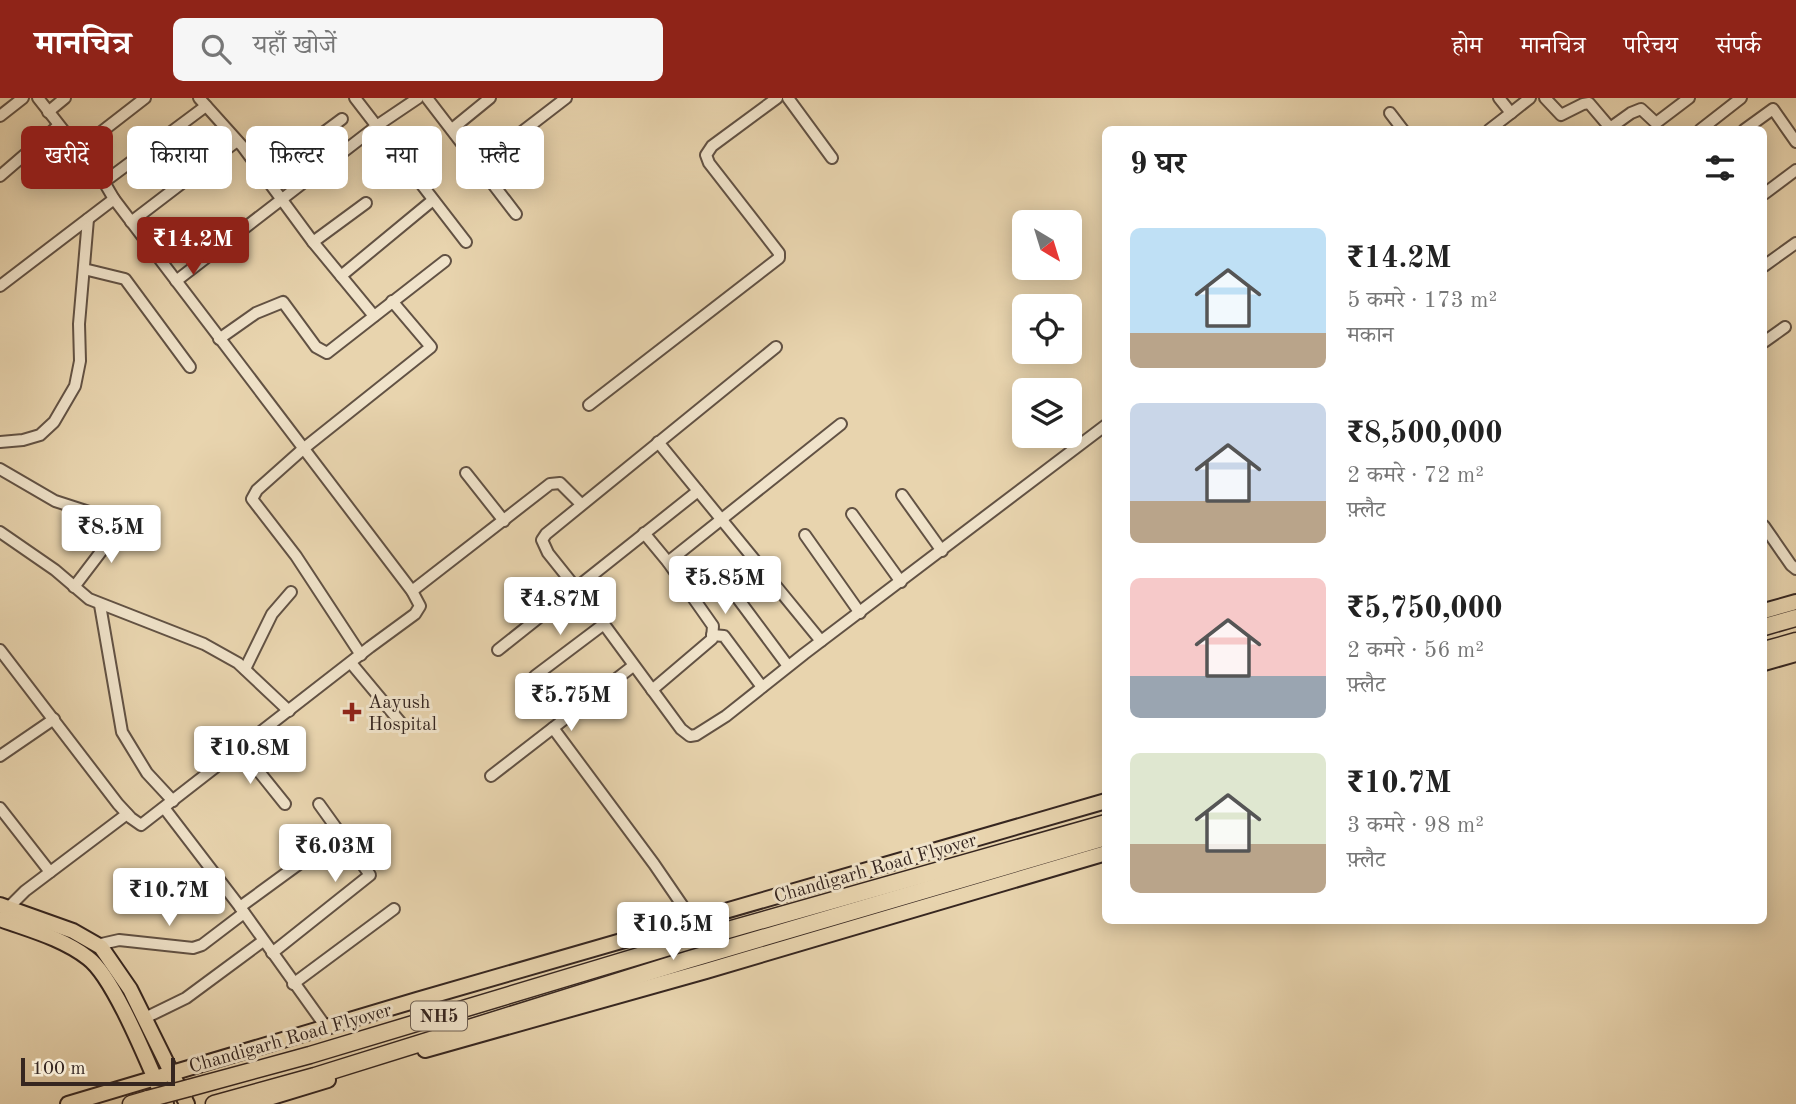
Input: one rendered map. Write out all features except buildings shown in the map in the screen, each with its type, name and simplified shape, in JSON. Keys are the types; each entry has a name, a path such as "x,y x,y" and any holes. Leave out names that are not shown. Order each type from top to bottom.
{"highway":[{"path":"1767,626 1796,618"},
{"path":"1767,649 1796,641"},
{"name":"Chandigarh Road Flyover","path":"131,1104 310,1055 689,941 1102,824"},
{"name":"Chandigarh Road Flyover","path":"214,1104 315,1076 687,960 1102,838"}],"main road":[{"path":"1767,610 1796,602"},
{"path":"1767,662 1796,654"},
{"path":"68,1104 1102,802"},
{"path":"249,1104 386,1060 718,967 1102,854"},
{"path":"3,910 73,931 97,945 114,964 145,1018 187,1104"},
{"path":"3,910 66,943 91,960 113,991 166,1104"}],"street":[{"path":"0,116 23,98"},
{"path":"38,98 58,126"},
{"path":"48,112 65,98"},
{"path":"109,126 145,98"},
{"path":"355,98 466,242"},
{"path":"176,281 378,125 418,98"},
{"path":"427,98 456,135"},
{"path":"452,129 490,98"},
{"path":"529,126 566,98"},
{"path":"589,405 779,258 779,253 709,163 706,155 712,146 776,98"},
{"path":"788,98 832,158"},
{"path":"1499,98 1511,113"},
{"path":"1494,126 1530,98"},
{"path":"1545,98 1561,115 1589,103 1608,126"},
{"path":"1615,126 1641,109 1656,123 1689,98"},
{"path":"1705,126 1741,98"},
{"path":"1765,98 1796,142"},
{"path":"113,176 203,102 246,152"},
{"path":"1750,126 1773,109"},
{"path":"1390,113 1400,126"},
{"path":"333,126 342,119"},
{"path":"131,222 237,141"},
{"path":"0,176 21,158"},
{"path":"1767,192 1796,170"},
{"path":"0,650 127,814 141,825 415,614 420,606 412,591 303,449 272,403 219,340 108,189"},
{"path":"274,189 313,242 374,316"},
{"path":"497,189 516,214"},
{"path":"0,286 114,199"},
{"path":"341,276 433,200"},
{"path":"313,242 366,203"},
{"path":"0,442 40,435 54,422 75,386 80,361 79,324 88,219"},
{"path":"1767,264 1796,243"},
{"path":"219,340 256,313 283,302 316,347 327,353 445,261"},
{"path":"84,269 125,279 190,366"},
{"path":"361,655 296,556 252,499 257,490 303,449 431,347 392,301"},
{"path":"1767,340 1785,327"},
{"path":"776,347 581,504 545,534 542,540 544,547 681,729 690,736 700,733 726,716 1102,428"},
{"path":"668,562 841,424"},
{"path":"658,442 821,641"},
{"path":"0,469 55,501 92,513"},
{"path":"466,473 504,521"},
{"path":"412,591 554,482 560,483 581,504"},
{"path":"498,650 698,491"},
{"path":"902,495 942,551"},
{"path":"852,514 901,582"},
{"path":"74,587 119,528 141,527"},
{"path":"1767,530 1796,569"},
{"path":"644,533 713,626 712,639 652,690"},
{"path":"806,535 860,613"},
{"path":"2,536 55,570 100,605 204,644 245,669 289,711"},
{"path":"245,669 272,614 291,592"},
{"path":"736,596 788,667"},
{"path":"100,605 122,732 147,773 263,941 326,1027"},
{"path":"535,676 604,624"},
{"path":"712,635 724,636 762,687"},
{"path":"351,663 401,723"},
{"path":"491,775 634,666"},
{"path":"0,756 54,719"},
{"path":"554,728 693,921"},
{"path":"240,748 285,804"},
{"path":"272,953 369,877 369,872 319,804"},
{"path":"0,808 50,872"},
{"path":"3,910 127,814"},
{"path":"97,945 119,940 193,948 202,945 242,910 340,834"},
{"path":"293,984 394,909"},
{"path":"145,1018 186,998 263,941"}],"place":[{"name":"Aayush Hospital","path":"352,712"}]}
